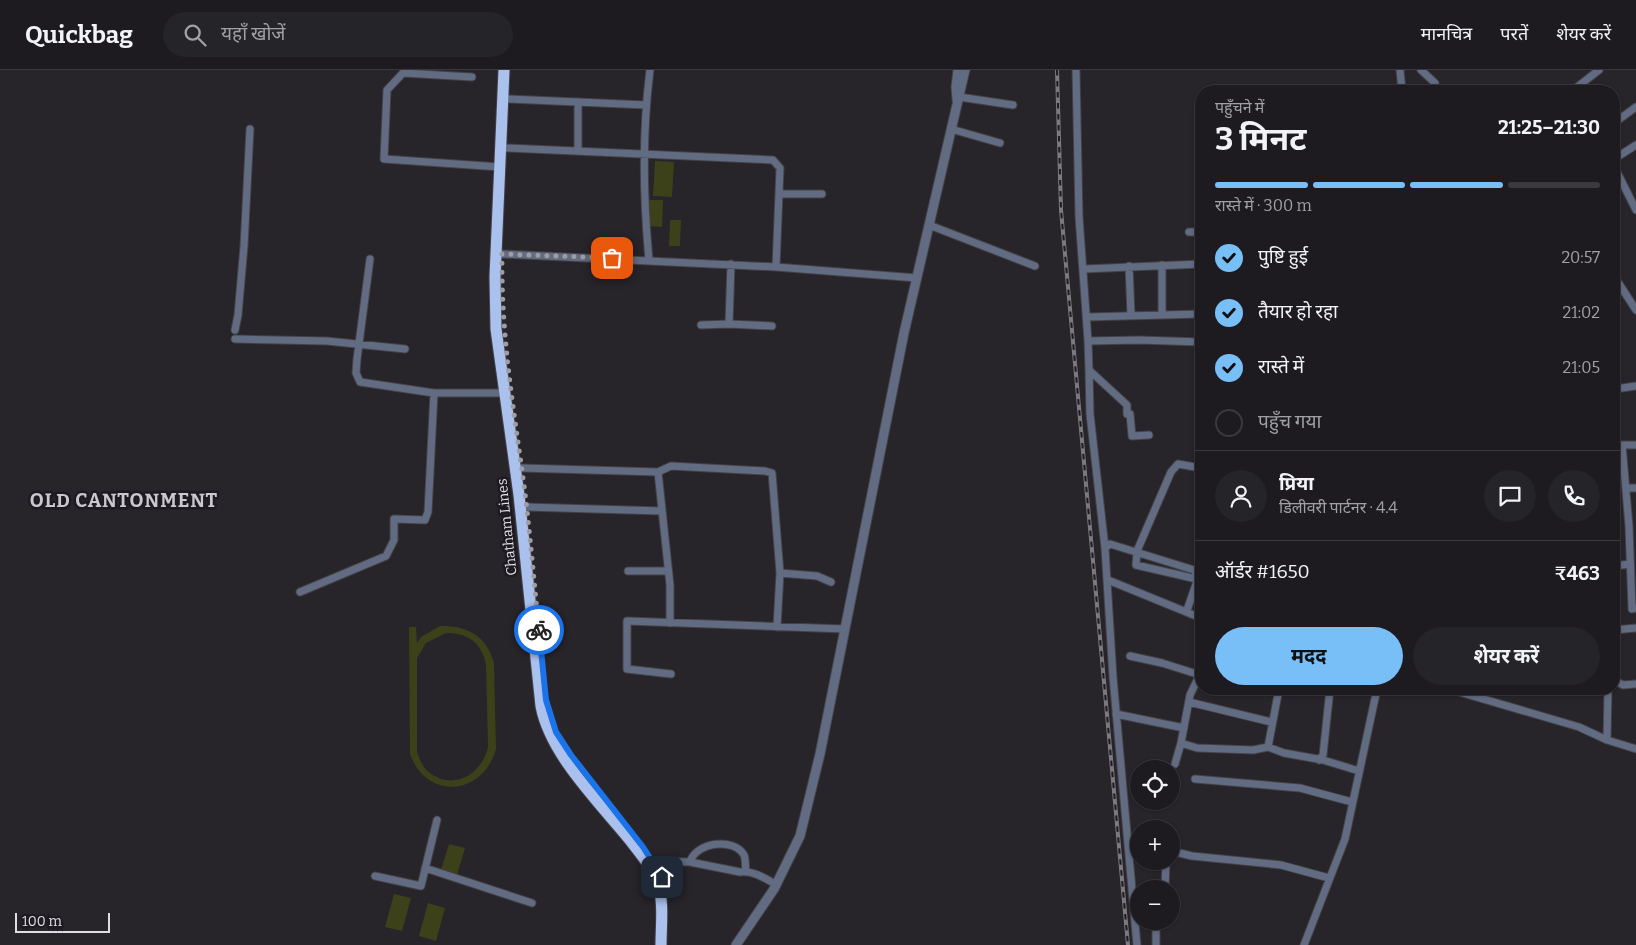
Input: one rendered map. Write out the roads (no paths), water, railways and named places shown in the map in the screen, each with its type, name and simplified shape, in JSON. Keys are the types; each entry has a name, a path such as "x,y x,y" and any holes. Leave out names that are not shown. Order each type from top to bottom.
{"highway":[{"name":"Chatham Lines","path":"504,70 495,278 496,329 504,393 521,468 546,700 551,722 571,755 653,861 666,888 667,945"},
{"name":"Chatham Lines","path":"510,70 502,254 503,325 539,695 545,726 568,763 642,856 654,875 661,897 661,945"}],"street":[{"path":"649,260 644,202 644,154 650,70"},
{"path":"957,70 955,87 958,102"},
{"path":"736,945 777,885 800,836 820,754 917,278 965,70"},
{"path":"1076,70 1079,217 1087,317 1090,414 1106,548 1116,714 1137,945"},
{"path":"1400,70 1401,85"},
{"path":"1421,70 1435,83 1433,85"},
{"path":"1579,85 1598,70"},
{"path":"472,77 403,73 387,90 384,160 500,167"},
{"path":"509,99 646,105"},
{"path":"578,102 578,151"},
{"path":"958,102 1013,105"},
{"path":"1620,118 1636,107"},
{"path":"235,330 244,246 250,129"},
{"path":"951,129 1000,144"},
{"path":"1620,155 1636,144"},
{"path":"506,148 773,160 780,168 776,267"},
{"path":"1620,178 1636,210"},
{"path":"779,194 822,194"},
{"path":"929,225 1035,266"},
{"path":"1189,232 1195,232"},
{"path":"502,254 731,264 917,278"},
{"path":"370,259 356,373 360,382 434,393 504,393"},
{"path":"729,324 731,264"},
{"path":"1084,269 1195,264"},
{"path":"1162,265 1162,315"},
{"path":"1129,266 1131,315"},
{"path":"1620,285 1636,310"},
{"path":"1087,317 1195,314"},
{"path":"701,325 772,326"},
{"path":"235,339 327,341 359,346 405,349"},
{"path":"1088,341 1195,342"},
{"path":"1089,370 1127,405 1127,414 1130,414 1132,436 1149,435"},
{"path":"1620,387 1636,386"},
{"path":"300,592 386,556 394,540 394,519 425,520 428,512 434,393"},
{"path":"1636,445 1622,445 1626,488 1633,527 1630,564 1632,608 1636,608"},
{"path":"1195,467 1178,464 1171,472 1137,551 1136,565 1195,578"},
{"path":"521,468 658,472 671,466 765,471 772,473 780,573 777,628"},
{"path":"658,472 667,571 670,585 670,623"},
{"path":"1620,472 1624,472"},
{"path":"1626,488 1636,488"},
{"path":"526,507 662,511"},
{"path":"1106,548 1110,544 1137,551 1195,572"},
{"path":"1620,565 1630,564"},
{"path":"628,571 667,571"},
{"path":"780,573 817,576 831,582"},
{"path":"1108,580 1118,586 1187,610 1195,615"},
{"path":"1187,610 1195,591"},
{"path":"671,674 629,671 627,662 627,621 844,630"},
{"path":"1620,629 1636,628"},
{"path":"1130,656 1162,662 1195,672"},
{"path":"1620,683 1623,685 1636,684"},
{"path":"1176,760 1189,702 1195,687"},
{"path":"1268,747 1277,695"},
{"path":"1319,760 1322,755 1328,695"},
{"path":"1304,945 1344,839 1376,695"},
{"path":"1477,695 1578,727 1607,740 1636,749"},
{"path":"1607,740 1608,695"},
{"path":"1189,702 1271,722"},
{"path":"1116,714 1184,728"},
{"path":"1181,744 1197,748 1253,750 1268,747 1284,753 1359,771"},
{"path":"1195,778 1300,788 1352,802"},
{"path":"375,876 421,886 438,820"},
{"path":"690,862 692,856 705,846 722,845 739,849 745,858 746,871"},
{"path":"1180,853 1281,865 1329,878"},
{"path":"653,861 690,862 746,871 759,875 777,885"},
{"path":"426,868 532,903"},
{"path":"1156,930 1156,945"}],"railway":[{"path":"1057,70 1061,210 1128,945"}],"district":[{"name":"OLD CANTONMENT","path":"124,500"}]}
